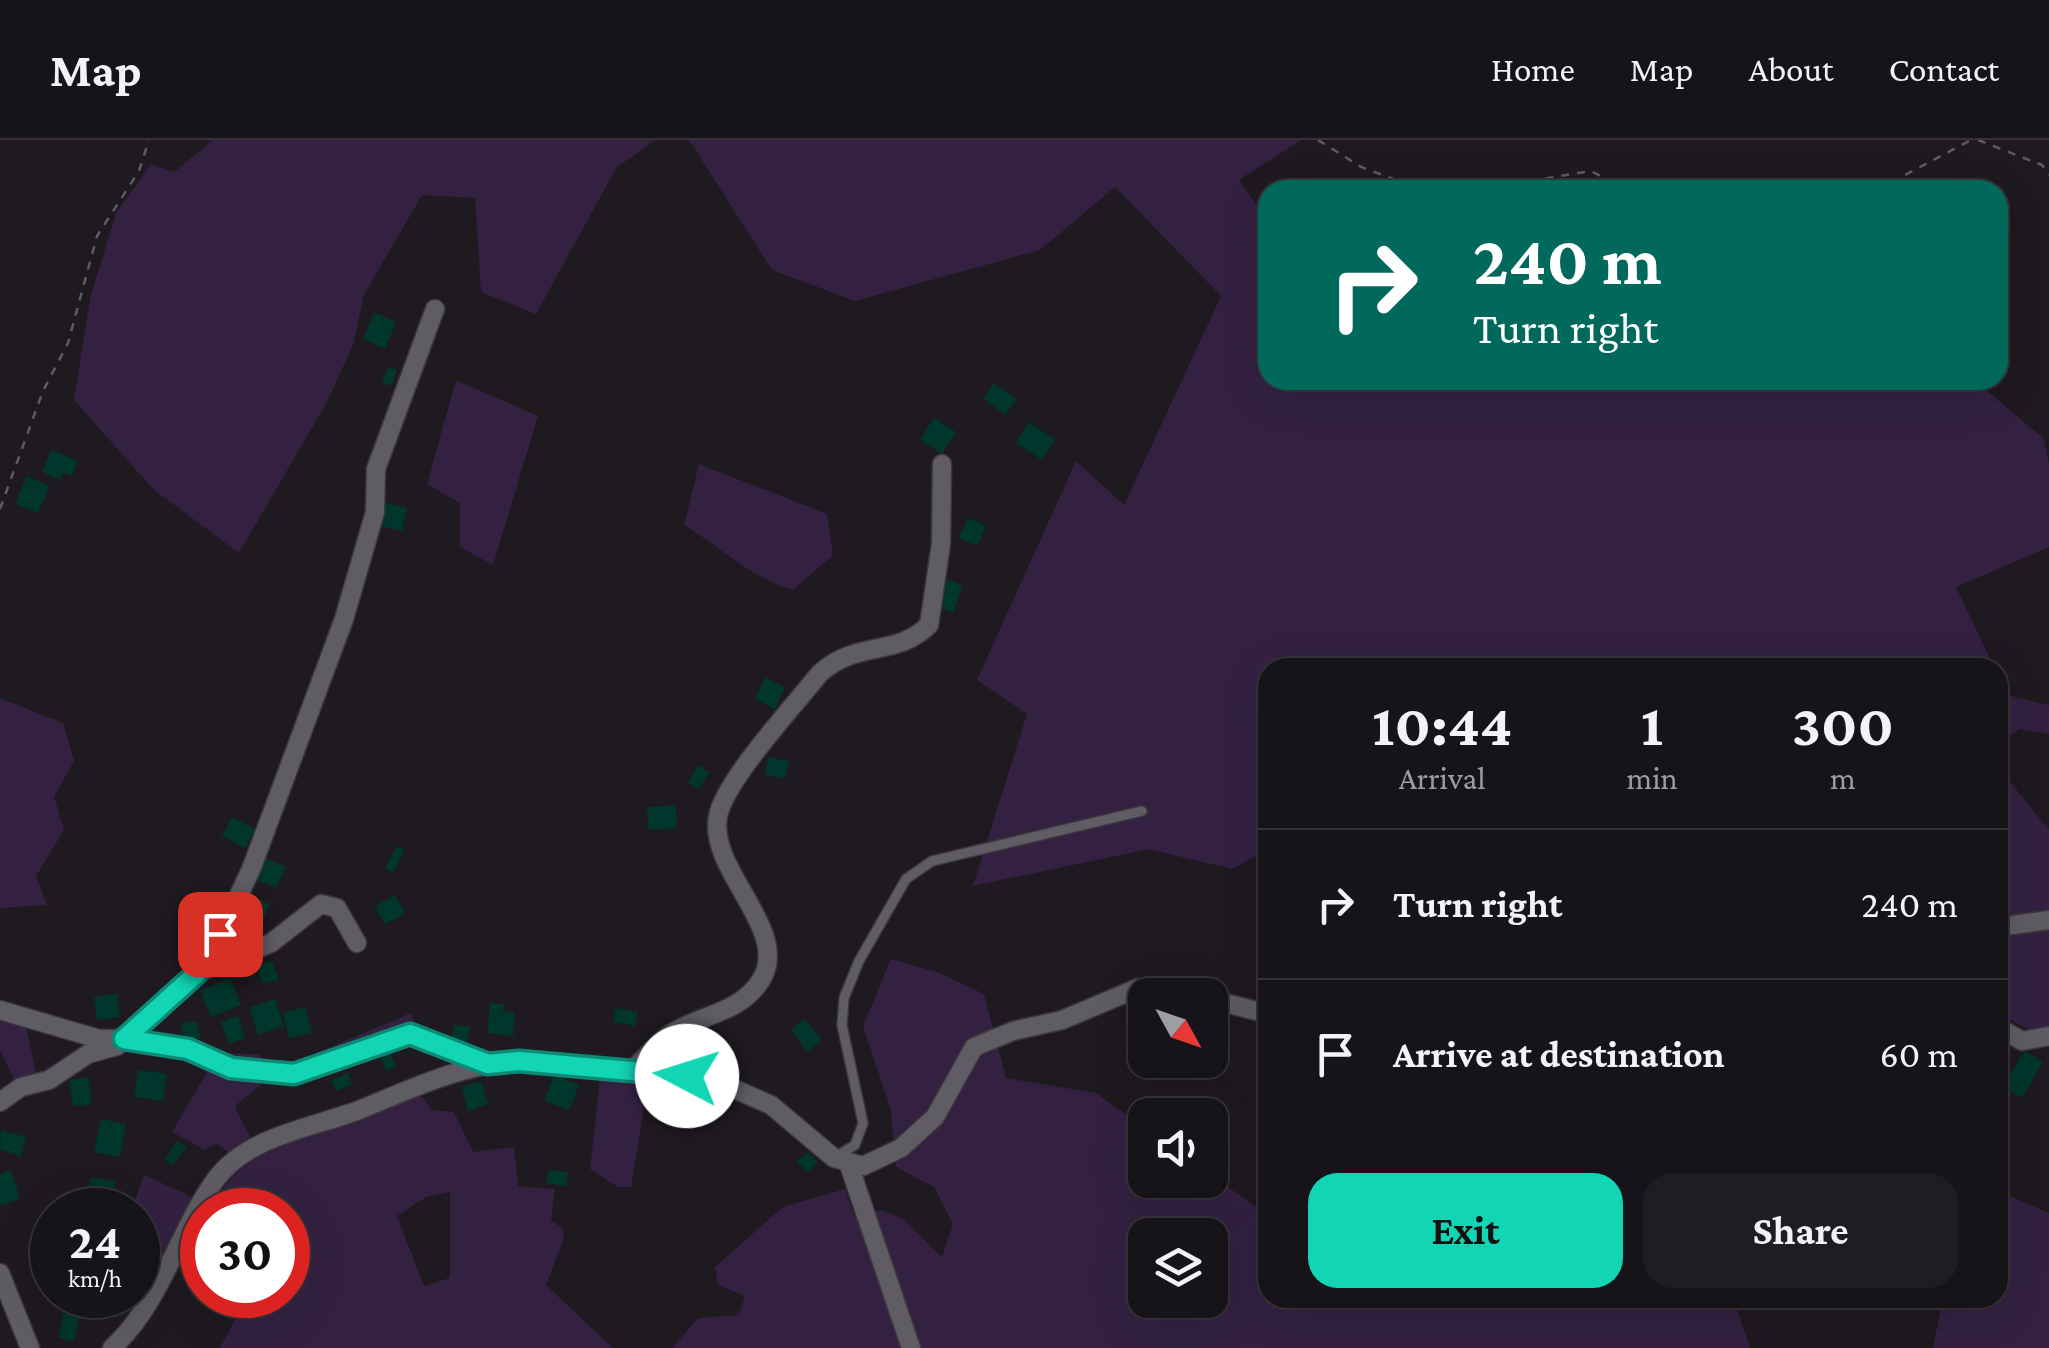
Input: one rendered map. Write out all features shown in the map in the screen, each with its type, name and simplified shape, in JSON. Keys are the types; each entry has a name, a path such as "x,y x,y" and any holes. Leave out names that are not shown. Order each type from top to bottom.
{"street":[{"path":"0,1102 20,1087 49,1080 88,1054 124,1039 196,974 212,952 252,867 344,618 375,512 376,469 435,308"},
{"path":"631,1071 674,1031 729,1009 760,982 768,966 768,943 718,838 718,816 728,791 820,673 839,657 904,643 929,625 942,544 942,464"},
{"path":"196,974 271,943 321,904 338,908 357,943"},
{"path":"2008,926 2049,920"},
{"path":"112,1348 142,1313 210,1188 229,1164 277,1136 332,1120 414,1085 488,1064 519,1061 687,1076 758,1097 842,1161 863,1166 888,1157 935,1116 974,1047 1012,1031 1062,1020 1128,992"},
{"path":"1228,1004 1258,1011"},
{"path":"0,1010 99,1039 124,1039"},
{"path":"2008,1033 2022,1041 2049,1036"},
{"path":"842,1161 911,1348"},
{"path":"0,1274 30,1348"}],"lane":[{"path":"842,1161 855,1145 864,1123 842,1025 844,998 859,960 912,872 932,861 1142,812"},
{"path":"124,1039 188,1049 231,1068 294,1074 410,1034 488,1064"}],"path":[{"path":"0,509 43,390 68,342 97,236 139,171 150,140"},
{"path":"1318,140 1361,166 1397,180"},
{"path":"1896,180 1971,140"},
{"path":"1978,140 2042,165 2049,175"},
{"path":"1539,180 1592,172 1608,180"}],"shaded area":[{"path":"213,140 656,140 617,167 536,314 481,292 475,198 422,195 364,295 353,345 327,402 239,553 153,489 74,400 90,299 116,213 151,164 174,172"},
{"path":"689,140 1301,140 1239,180 1258,207 1258,390 1986,390 2044,439 2049,464 2049,547 1956,587 1990,658 1258,658 1258,855 1232,869 1149,849 973,886 1027,714 977,680 1076,461 1124,505 1221,296 1115,187 1040,250 855,301 772,270"},
{"path":"456,380 538,416 493,565 460,547 460,503 427,484"},
{"path":"699,464 827,514 833,555 793,590 737,562 684,525"},
{"path":"2008,695 2049,705 2049,734 2020,729 2008,737"},
{"path":"0,698 63,723 74,761 54,797 64,830 36,876 47,905 0,908"},
{"path":"2008,779 2049,830 2049,1041 2008,1018"},
{"path":"891,959 937,972 984,994 1006,1078 1096,1093 1128,1116 1128,1198 1228,1198 1228,1187 1258,1209 1258,1308 1736,1308 1750,1348 672,1348 698,1318 739,1315 745,1296 718,1285 715,1267 783,1207 845,1189 855,1218 881,1210 903,1219 942,1257 953,1224 934,1187 896,1167 891,1110 863,1026"},
{"path":"411,1013 418,1031 365,1041 296,1066 271,1069 244,1065 212,1053 258,1054 270,1064 288,1065"},
{"path":"0,1018 26,1027 37,1078 15,1082 0,1050"},
{"path":"210,1067 266,1080 235,1106 250,1138 229,1153 217,1143 205,1150 172,1132"},
{"path":"600,1079 648,1081 631,1187 618,1187 590,1169"},
{"path":"418,1091 432,1110 454,1112 473,1152 514,1147 518,1186 555,1189 551,1220 563,1229 564,1238 546,1285 613,1348 220,1348 236,1318 310,1318 310,1188 224,1188 247,1164 277,1148 355,1120","holes":["450,1192 450,1278 424,1286 397,1216 426,1197"]},
{"path":"144,1175 180,1192 180,1225 160,1264 160,1188 140,1188"},
{"path":"2008,1195 2049,1213 2049,1348 1933,1348 1941,1308 2008,1308"}],"building":[{"path":"374,312 396,322 385,349 363,339"},
{"path":"388,367 397,370 391,386 382,383"},
{"path":"994,383 1017,399 1005,415 983,398"},
{"path":"934,418 956,432 942,454 920,440"},
{"path":"1028,422 1055,439 1042,460 1016,443"},
{"path":"51,450 78,461 72,476 63,473 60,480 42,472"},
{"path":"27,476 50,486 38,513 15,504"},
{"path":"386,503 407,508 402,531 381,526"},
{"path":"968,518 986,526 977,546 959,538"},
{"path":"945,579 963,585 953,613 936,607"},
{"path":"765,677 785,687 775,709 755,699"},
{"path":"768,757 789,761 785,779 765,775"},
{"path":"698,765 709,772 699,789 688,783"},
{"path":"676,805 677,828 648,830 647,807"},
{"path":"232,817 255,829 245,848 222,836"},
{"path":"397,846 405,850 393,873 385,868"},
{"path":"262,856 286,867 276,888 252,878"},
{"path":"244,893 270,904 259,930 234,919"},
{"path":"395,895 405,913 385,924 375,906"},
{"path":"272,961 279,980 262,983 256,967"},
{"path":"230,978 241,1005 211,1017 200,990"},
{"path":"117,994 120,1017 97,1020 94,997"},
{"path":"275,999 284,1026 258,1035 249,1008"},
{"path":"490,1003 504,1004 503,1011 515,1012 513,1036 487,1033"},
{"path":"305,1007 312,1033 289,1038 283,1013"},
{"path":"616,1008 638,1012 635,1026 613,1022"},
{"path":"238,1016 245,1038 229,1044 221,1022"},
{"path":"805,1019 822,1040 807,1052 791,1030"},
{"path":"197,1021 200,1038 184,1041 181,1023"},
{"path":"454,1025 470,1027 467,1043 452,1041"},
{"path":"389,1051 396,1066 386,1071 380,1055"},
{"path":"2024,1051 2043,1062 2022,1098 2008,1090 2008,1078"},
{"path":"138,1070 167,1074 163,1101 134,1097"},
{"path":"348,1073 352,1084 336,1091 331,1080"},
{"path":"554,1075 579,1085 569,1110 544,1101"},
{"path":"88,1077 92,1104 73,1106 69,1080"},
{"path":"481,1081 488,1104 468,1111 461,1087"},
{"path":"101,1119 126,1124 120,1157 94,1152"},
{"path":"1,1130 26,1137 21,1156 0,1150"},
{"path":"177,1141 187,1147 172,1165 165,1160"},
{"path":"807,1152 818,1163 808,1172 797,1161"},
{"path":"11,1170 20,1199 0,1205 0,1174"},
{"path":"549,1170 568,1172 566,1186 546,1183"},
{"path":"91,1177 116,1182 115,1188 88,1188"},
{"path":"62,1318 79,1318 74,1341 58,1338"}],"route":[{"path":"220,934 196,974 124,1039 188,1049 231,1068 294,1074 410,1034 488,1064 519,1061 687,1076"}]}
